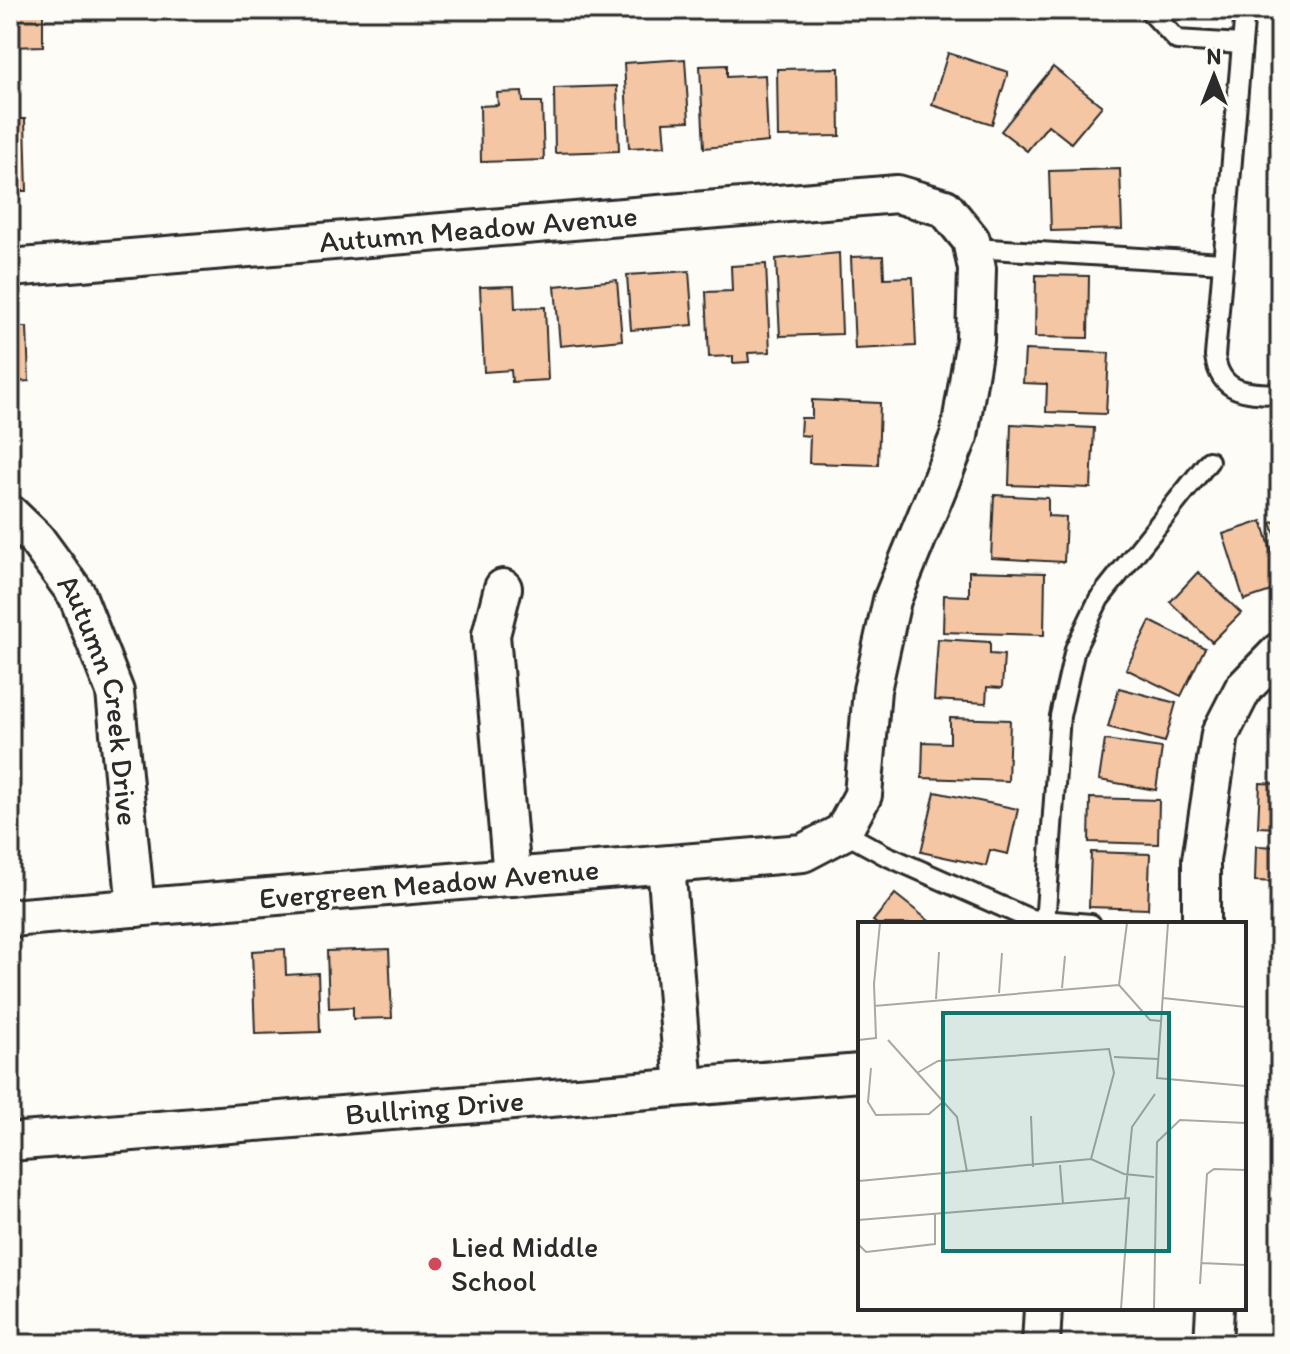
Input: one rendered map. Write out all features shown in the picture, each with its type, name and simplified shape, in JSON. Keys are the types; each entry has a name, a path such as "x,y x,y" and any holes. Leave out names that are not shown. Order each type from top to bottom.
{"street":[{"name":"Autumn Meadow Avenue","path":"10,268 897,194 945,208 971,240 973,248"},
{"path":"843,832 863,795 872,690 892,600 959,436 975,340 977,269 973,248"},
{"name":"Autumn Creek Drive","path":"10,514 36,539 77,595 115,692 136,908"},
{"path":"503,588 491,635 512,877"},
{"path":"1201,922 1201,860 1220,734 1243,689 1279,652"},
{"name":"Evergreen Meadow Avenue","path":"10,918 803,853 843,832"},
{"path":"666,865 684,1087"},
{"name":"Bullring Drive","path":"10,1142 858,1073"},
{"path":"1041,1344 1043,1310"},
{"path":"1213,1344 1215,1310"}],"lane":[{"path":"1149,10 1177,40 1242,44"},
{"path":"1245,10 1215,356 1217,373 1231,386 1245,393 1280,394"},
{"path":"973,248 1223,263"},
{"path":"843,832 885,855 1030,919 1046,922 1060,716 1075,649 1099,599 1209,461"}],"building":[{"path":"10,10 43,10 43,46 10,47"},
{"path":"948,53 1008,72 992,124 932,105"},
{"path":"685,59 689,121 663,122 665,146 629,148 624,63"},
{"path":"727,65 727,77 765,75 768,142 704,148 700,66"},
{"path":"1053,67 1102,106 1071,143 1048,125 1027,151 1001,131"},
{"path":"839,68 840,136 778,137 777,69"},
{"path":"617,86 619,151 555,153 554,88"},
{"path":"522,92 523,102 542,102 544,160 481,162 480,106 498,105 497,93"},
{"path":"10,119 25,119 27,191 10,191"},
{"path":"1120,169 1122,229 1051,231 1049,171"},
{"path":"839,253 842,334 780,336 776,259"},
{"path":"883,256 884,278 913,277 916,346 855,349 851,257"},
{"path":"766,264 770,352 748,353 749,362 733,363 733,356 709,357 706,292 732,291 731,266"},
{"path":"689,271 693,325 631,330 627,275"},
{"path":"1036,275 1089,276 1088,338 1035,337"},
{"path":"617,280 622,340 560,346 555,286"},
{"path":"514,286 515,308 545,307 548,380 512,382 511,370 484,372 480,287"},
{"path":"10,327 27,327 29,381 14,382 14,394 10,394"},
{"path":"1025,350 1109,353 1106,414 1046,412 1047,384 1023,383"},
{"path":"812,400 880,403 878,465 809,463 810,436 800,435 801,418 812,418"},
{"path":"1011,424 1094,428 1091,488 1009,485"},
{"path":"994,495 1048,498 1048,516 1066,517 1064,562 991,558"},
{"path":"1280,520 1280,548 1271,523"},
{"path":"1262,521 1280,588 1244,600 1223,534"},
{"path":"969,571 1045,573 1044,635 943,632 944,595 969,596"},
{"path":"1198,572 1241,613 1212,642 1170,602"},
{"path":"1150,621 1205,648 1181,696 1126,669"},
{"path":"938,639 990,642 990,654 1004,655 1002,688 987,687 986,703 934,700"},
{"path":"1119,688 1176,703 1165,742 1108,727"},
{"path":"950,718 1010,720 1008,781 922,778 923,742 950,743"},
{"path":"1105,740 1162,748 1156,790 1099,780"},
{"path":"1260,783 1280,784 1280,828 1258,827"},
{"path":"935,792 1018,809 1008,854 990,850 986,866 921,852"},
{"path":"1090,798 1159,800 1158,844 1089,842"},
{"path":"1256,846 1280,847 1280,882 1255,881"},
{"path":"1091,852 1150,854 1148,909 1089,907"},
{"path":"895,894 930,922 874,922"},
{"path":"285,949 286,975 318,973 320,1032 255,1034 252,951"},
{"path":"389,949 392,1018 353,1019 353,1007 329,1008 327,951"}],"place":[{"name":"Lied Middle School","path":"435,1264"}]}
